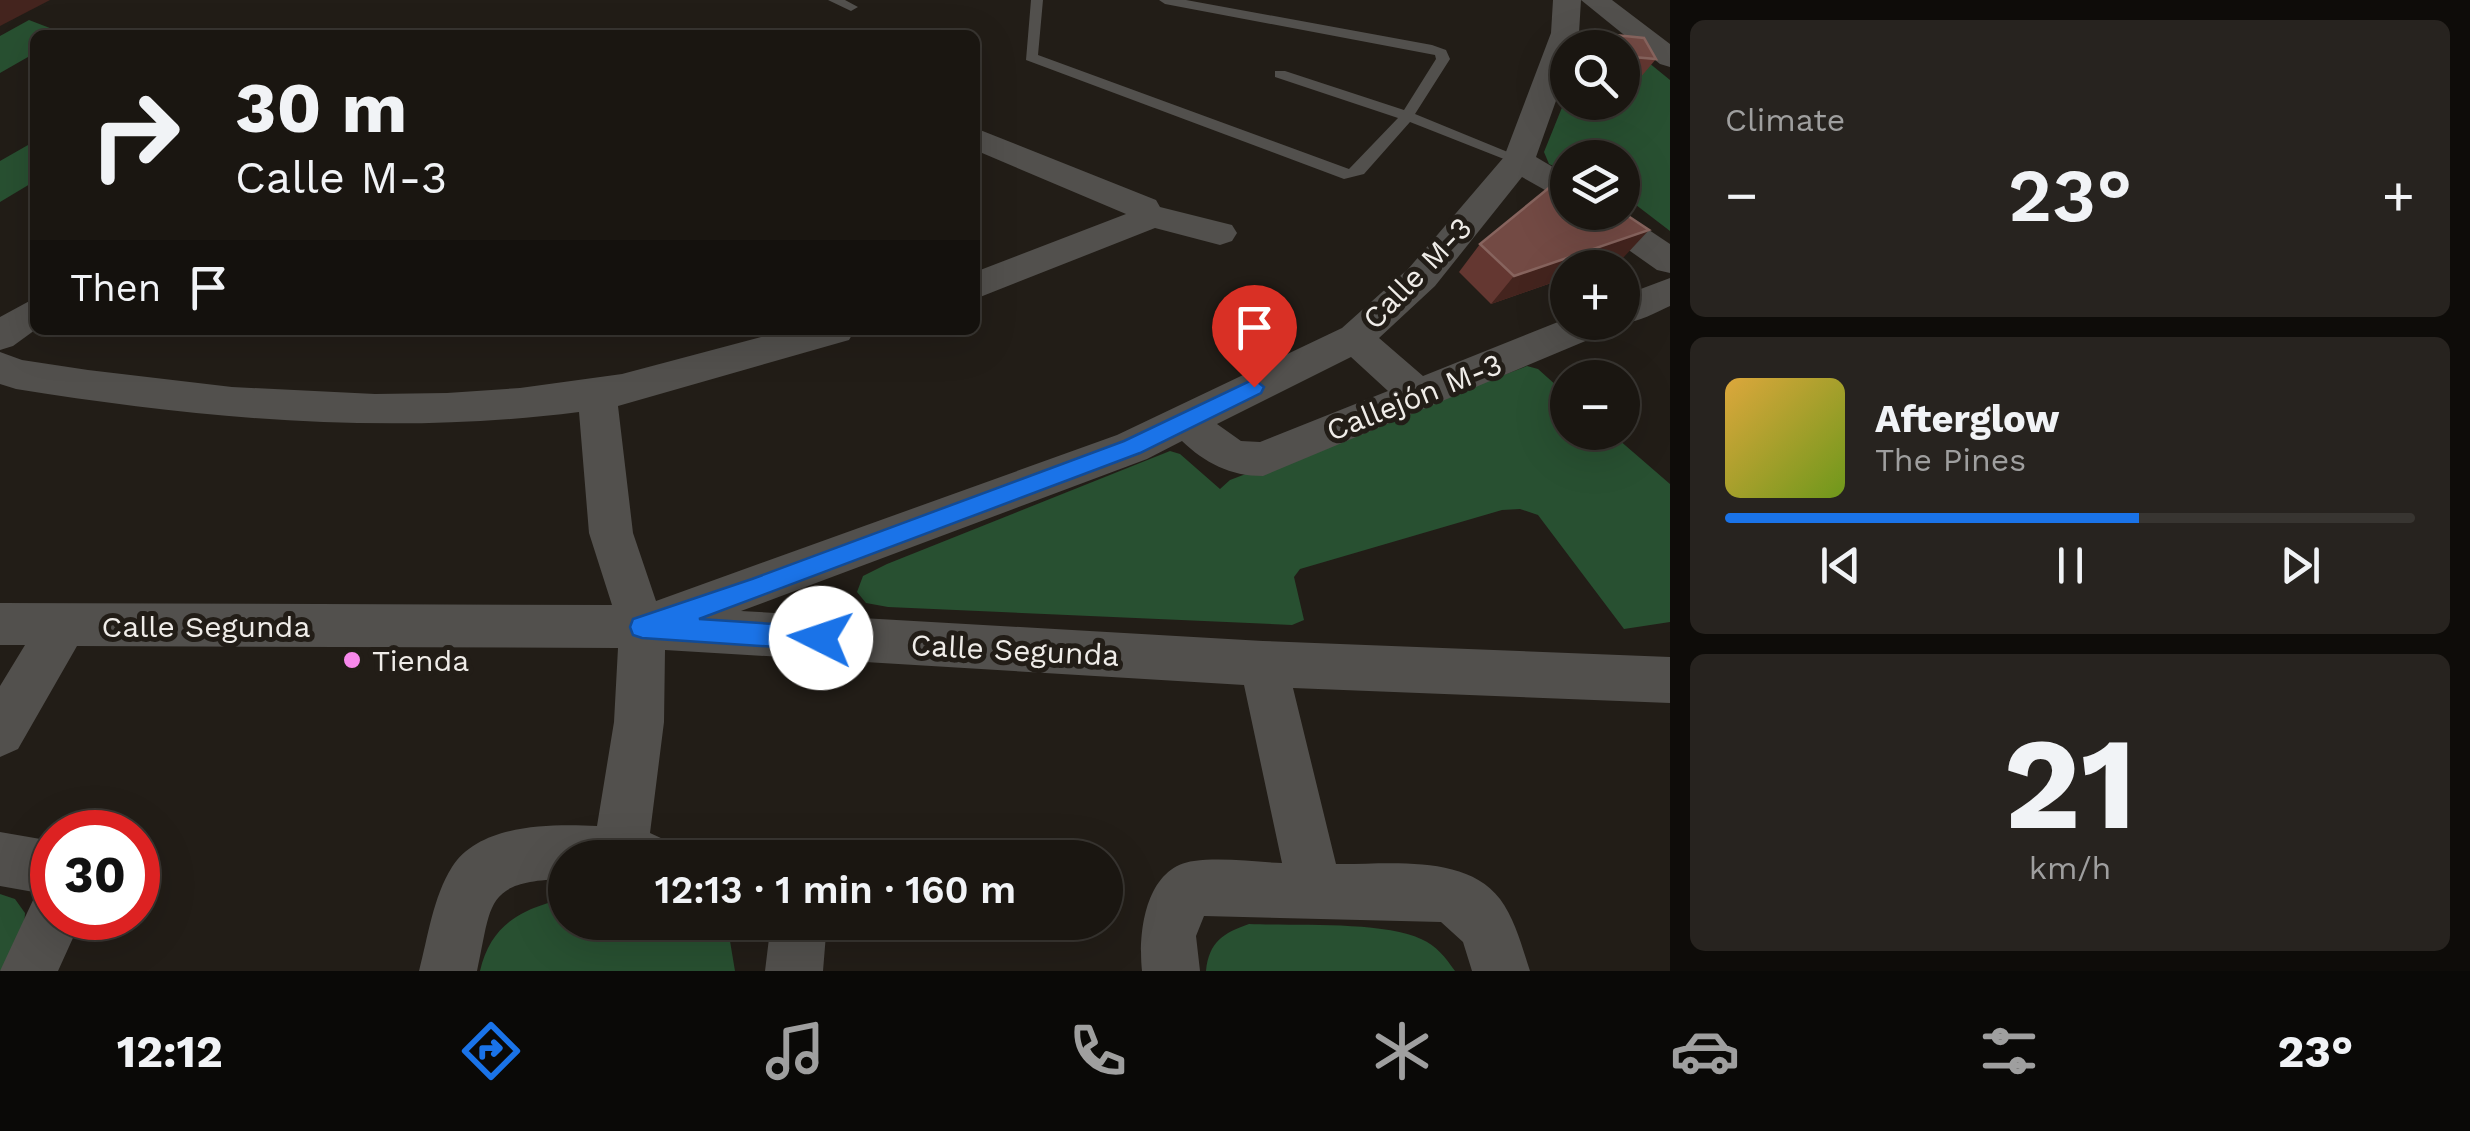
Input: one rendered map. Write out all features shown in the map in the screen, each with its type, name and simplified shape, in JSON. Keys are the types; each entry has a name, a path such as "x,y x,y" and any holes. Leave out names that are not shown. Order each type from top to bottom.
{"street":[{"name":"Calle M-3","path":"642,627 753,590 1132,447 1354,338 1422,277 1519,160 1565,33 1567,0"},
{"path":"1595,0 1670,58"},
{"path":"980,143 1144,208 1147,215"},
{"path":"1519,160 1550,180"},
{"path":"1147,215 1220,233"},
{"path":"980,284 1143,220 1147,215"},
{"path":"1624,230 1670,261"},
{"path":"1640,304 1670,291"},
{"path":"0,336 30,315"},
{"path":"0,367 16,374 146,396 372,413 492,407 597,394 817,335"},
{"path":"1354,338 1418,395"},
{"name":"Callejón M-3","path":"1186,420 1224,455 1242,461 1263,459 1551,340"},
{"path":"597,394 611,534 642,627 633,840"},
{"name":"Calle Segunda","path":"0,624 642,627 1263,664 1670,680"},
{"path":"0,732 64,626"},
{"path":"1263,664 1315,890"},
{"path":"448,971 471,884 498,861 522,854 548,854"},
{"path":"0,859 30,864"},
{"path":"1172,971 1166,929 1180,901 1192,888 1441,894 1464,901 1483,916 1501,971"},
{"path":"28,971 43,940"},
{"path":"794,971 797,940"}],"lane":[{"path":"834,0 850,7"},
{"path":"1037,0 1031,57 1334,173 1349,175 1359,171 1408,116 1443,59 1441,54 1165,0"},
{"path":"1280,74 1408,116 1519,160"}],"green space":[{"path":"29,20 55,30 30,30 30,56 0,73 0,36"},
{"path":"1640,56 1670,80 1670,231 1640,208 1640,140 1550,140 1550,164 1544,152 1557,120 1640,120"},
{"path":"30,144 30,184 0,202 0,161"},
{"path":"1527,366 1538,369 1550,380 1550,450 1631,450 1670,484 1670,622 1624,629 1538,515 1520,509 1502,510 1300,569 1294,577 1304,620 1292,625 888,607 866,603 857,592 863,576 887,564 1170,451 1180,454 1220,489 1230,480"},
{"path":"0,894 15,899 25,913 23,941 0,971"},
{"path":"548,903 548,940 730,940 735,971 480,971 496,935 523,913"},
{"path":"1249,924 1338,925 1405,933 1432,945 1455,971 1206,971 1210,953 1219,940"}],"building":[{"path":"1640,38 1644,38 1656,59 1640,58"},
{"path":"1550,187 1550,230 1640,230 1640,224 1649,230 1590,250 1550,250 1550,264 1514,276 1480,244"}],"place":[{"name":"Tienda","path":"352,660"}],"route":[{"path":"821,638 642,627 753,590 1132,447 1254,387"}]}
